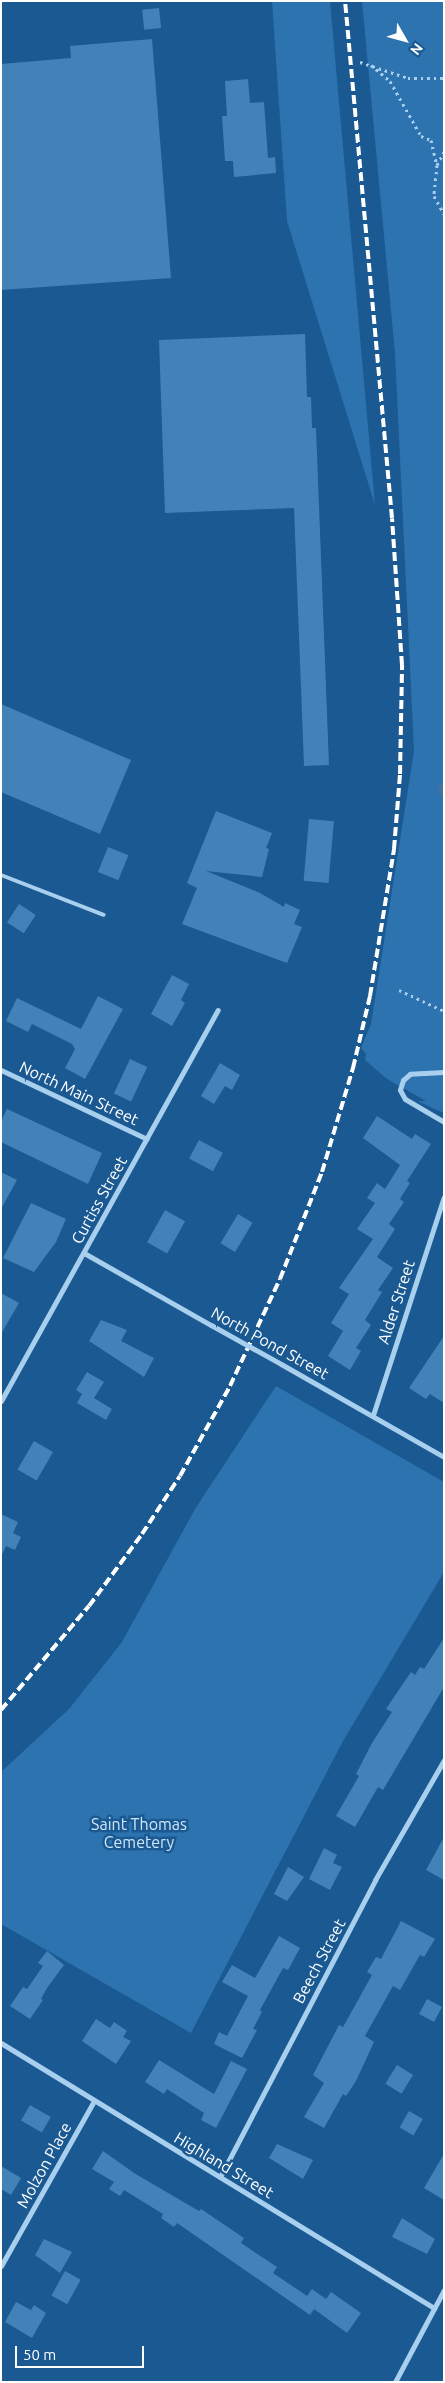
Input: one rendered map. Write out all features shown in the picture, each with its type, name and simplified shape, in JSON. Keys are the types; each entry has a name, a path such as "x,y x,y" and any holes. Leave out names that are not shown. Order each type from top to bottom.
{"street":[{"name":"Curtiss Street","path":"1,1401 218,1010"},
{"name":"North Main Street","path":"1,1070 147,1139"},
{"path":"444,1072 410,1074 400,1086 406,1099 444,1122"},
{"name":"Alder Street","path":"372,1415 444,1197"},
{"name":"North Pond Street","path":"84,1253 444,1457"},
{"name":"Beech Street","path":"220,2177 375,1880 444,1760"},
{"name":"Highland Street","path":"1,2043 434,2308"},
{"name":"Molzon Place","path":"1,2266 94,2101"},
{"path":"395,2382 444,2290"}],"lane":[{"path":"1,876 104,915"}],"path":[{"path":"360,62 408,78 444,78"},
{"path":"371,65 390,81 421,136 431,140 437,165 434,196 444,214"},
{"path":"437,165 444,152"},
{"path":"399,990 444,1011"}],"green space":[{"path":"272,1 330,1 375,505 287,221"},
{"path":"362,1 444,1 444,1113 417,1101 426,1101 387,1079 365,1060 366,1054 361,1048 371,1024 414,751 395,353"},
{"name":"Saint Thomas Cemetery","path":"276,1386 444,1482 444,1572 343,1741 191,2033 1,1924 1,1772 69,1709 122,1642 195,1509"}],"building":[{"path":"159,8 161,28 144,30 142,10"},
{"path":"152,39 171,278 1,290 1,64 71,58 70,46"},
{"path":"248,79 250,103 264,102 268,158 275,157 276,173 234,177 233,161 225,161 222,116 227,116 225,81"},
{"path":"305,334 307,397 311,397 312,428 316,428 329,765 304,766 294,508 165,513 159,340"},
{"path":"1,704 131,760 100,834 1,792"},
{"path":"216,811 272,833 266,848 269,849 262,877 206,871 260,893 284,907 285,903 300,910 294,924 302,927 287,963 182,924 197,888 187,883"},
{"path":"309,819 334,821 329,883 304,881"},
{"path":"108,847 128,855 118,880 98,872"},
{"path":"19,904 36,915 24,933 7,922"},
{"path":"172,975 189,984 181,1000 185,1003 172,1026 151,1014"},
{"path":"98,996 123,1009 85,1079 65,1068 75,1049 72,1044 32,1024 28,1032 6,1021 17,998 81,1029"},
{"path":"130,1059 147,1067 131,1101 114,1093"},
{"path":"220,1063 240,1075 232,1090 225,1086 214,1104 201,1096"},
{"path":"7,1109 102,1153 88,1184 1,1142 1,1121"},
{"path":"377,1116 412,1139 415,1134 431,1144 407,1181 410,1183 400,1199 404,1202 389,1224 395,1229 377,1257 393,1268 378,1290 382,1292 365,1320 371,1325 356,1348 361,1351 350,1370 328,1356 343,1331 331,1323 349,1294 339,1288 373,1239 357,1229 375,1203 367,1198 377,1183 385,1189 400,1165 363,1138"},
{"path":"199,1140 223,1153 213,1171 189,1159"},
{"path":"1,1172 17,1180 1,1209"},
{"path":"31,1203 66,1219 56,1242 34,1272 3,1258"},
{"path":"165,1210 185,1221 167,1254 147,1242"},
{"path":"238,1214 253,1223 235,1252 220,1243"},
{"path":"1,1293 19,1303 1,1334"},
{"path":"101,1320 127,1330 121,1341 154,1358 144,1377 89,1341"},
{"path":"444,1336 444,1403 430,1394 426,1399 409,1388"},
{"path":"87,1372 104,1382 94,1398 112,1409 106,1420 77,1403 82,1394 76,1390"},
{"path":"34,1441 53,1452 37,1481 18,1470"},
{"path":"1,1514 18,1522 13,1533 21,1537 15,1550 6,1546 1,1557"},
{"path":"444,1638 444,1687 383,1790 378,1787 355,1827 336,1816 359,1776 356,1774 372,1743 392,1712 386,1709 411,1672 415,1675 420,1667 424,1669"},
{"path":"444,1837 444,1880 426,1870"},
{"path":"324,1848 337,1855 333,1863 342,1867 330,1890 309,1879"},
{"path":"288,1867 304,1877 287,1901 274,1894"},
{"path":"401,1921 435,1939 424,1957 420,1955 400,1990 393,1986 365,2036 374,2042 356,2081 346,2096 343,2094 324,2128 304,2117 324,2083 313,2075 339,2025 343,2027 372,1975 367,1972 376,1957 381,1959"},
{"path":"279,1936 300,1948 288,1970 283,1968 260,2010 262,2012 253,2029 257,2030 242,2058 214,2044 219,2032 227,2036 248,1996 222,1982 232,1965 255,1978"},
{"path":"47,1951 64,1965 47,1988 41,1999 43,2000 30,2019 10,2006 23,1987 27,1989 43,1966 38,1963"},
{"path":"427,1999 442,2007 434,2022 419,2014"},
{"path":"96,2019 110,2028 114,2022 127,2031 123,2037 131,2041 116,2064 82,2041"},
{"path":"159,2060 214,2094 231,2061 247,2069 216,2128 201,2120 204,2113 167,2089 164,2094 145,2082"},
{"path":"397,2065 413,2075 401,2094 385,2084"},
{"path":"30,2105 51,2117 42,2133 21,2121"},
{"path":"409,2111 423,2119 413,2135 400,2127"},
{"path":"277,2144 313,2160 303,2179 269,2158"},
{"path":"103,2151 134,2173 199,2211 201,2209 244,2238 241,2243 277,2267 273,2273 307,2296 312,2289 326,2299 331,2292 361,2313 347,2333 314,2309 310,2315 177,2223 174,2227 161,2218 163,2214 124,2190 120,2196 109,2189 114,2182 92,2169"},
{"path":"444,2154 444,2200 424,2188"},
{"path":"1,2166 21,2178 11,2195 1,2189"},
{"path":"402,2218 435,2239 427,2254 392,2237"},
{"path":"44,2239 72,2252 60,2273 35,2255"},
{"path":"65,2271 81,2280 67,2304 51,2295"},
{"path":"16,2302 31,2310 34,2305 46,2313 32,2338 5,2322"}],"waterway":[{"path":"440,786 444,796"}],"railway":[{"path":"1,1710 89,1606 142,1534 180,1476 230,1386 280,1279 322,1172 353,1068 370,996 394,849 400,774 402,665 392,518 345,1"}]}
